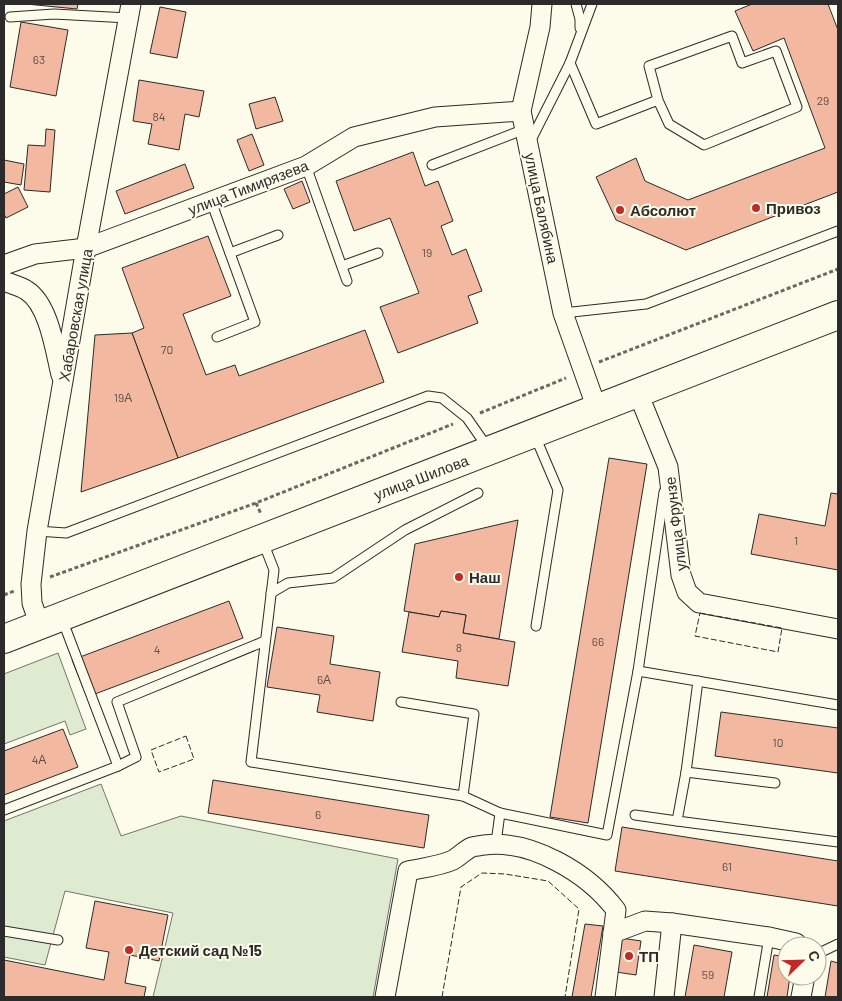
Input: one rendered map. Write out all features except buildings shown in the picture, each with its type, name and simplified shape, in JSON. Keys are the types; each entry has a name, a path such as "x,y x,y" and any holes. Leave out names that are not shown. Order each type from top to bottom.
{"main road":[{"name":"улица Шилова","path":"4,640 838,315"}],"street":[{"name":"улица Балябина","path":"542,4 540,27 521,110 563,313 597,409"},
{"name":"Хабаровская улица","path":"50,622 32,603 31,584 38,531 86,248 129,11"},
{"name":"улица Тимирязева","path":"4,265 36,254 86,248 306,166 354,138 434,117 521,110"},
{"path":"4,281 26,290 41,304 52,338 63,384"},
{"name":"улица Фрунзе","path":"638,393 668,467 680,576 687,592 699,603 838,628"},
{"path":"385,997 408,871 452,860 472,847 496,844 518,846 541,854 586,879 608,899 616,910 604,997"},
{"path":"613,933 645,921 672,923 777,939"},
{"path":"664,997 672,923"}],"lane":[{"path":"576,4 580,19 580,35"},
{"path":"432,165 527,137 570,63 592,4"},
{"path":"10,17 129,11"},
{"path":"732,36 742,63 776,51 797,107 704,145 670,124 658,100 649,66 732,36"},
{"path":"570,63 596,124 658,100"},
{"path":"306,166 347,281"},
{"path":"211,201 255,322 217,337"},
{"path":"563,313 646,304 838,231"},
{"path":"230,253 278,235"},
{"path":"342,266 378,253"},
{"path":"38,531 66,533 428,396 442,398 467,418 490,451"},
{"path":"534,434 558,490 536,626"},
{"path":"262,539 274,570 251,762 463,796 500,813 607,835 638,671 668,467"},
{"path":"271,593 288,583 333,578 405,530 478,493"},
{"path":"50,622 118,766"},
{"path":"4,810 118,766 136,757 117,702 266,640"},
{"path":"638,671 838,705"},
{"path":"677,821 686,772 698,681"},
{"path":"401,702 474,714 463,796"},
{"path":"686,772 775,783"},
{"path":"496,844 500,813"},
{"path":"635,815 838,842"},
{"path":"4,931 58,940"},
{"path":"759,997 769,938"}],"path":[{"path":"4,594 256,503 562,380 582,368 838,269"}],"green space":[{"path":"58,653 86,729 70,735 65,721 4,744 4,674"},
{"path":"101,784 121,836 181,816 398,859 373,997 153,997 173,913 65,891 45,965 4,957 4,821"}],"fence":[{"path":"700,613 782,628 778,652 695,636 700,613"},
{"path":"186,736 194,759 159,772 151,750 186,736"},
{"path":"442,997 461,887 482,873 505,874 548,881 579,909 565,997"}],"place":[{"name":"Привоз","path":"756,208"},
{"name":"Абсолют","path":"620,210"},
{"name":"Наш","path":"459,577"},
{"name":"Детский сад №15","path":"129,950"},
{"name":"ТП","path":"629,956"}]}
